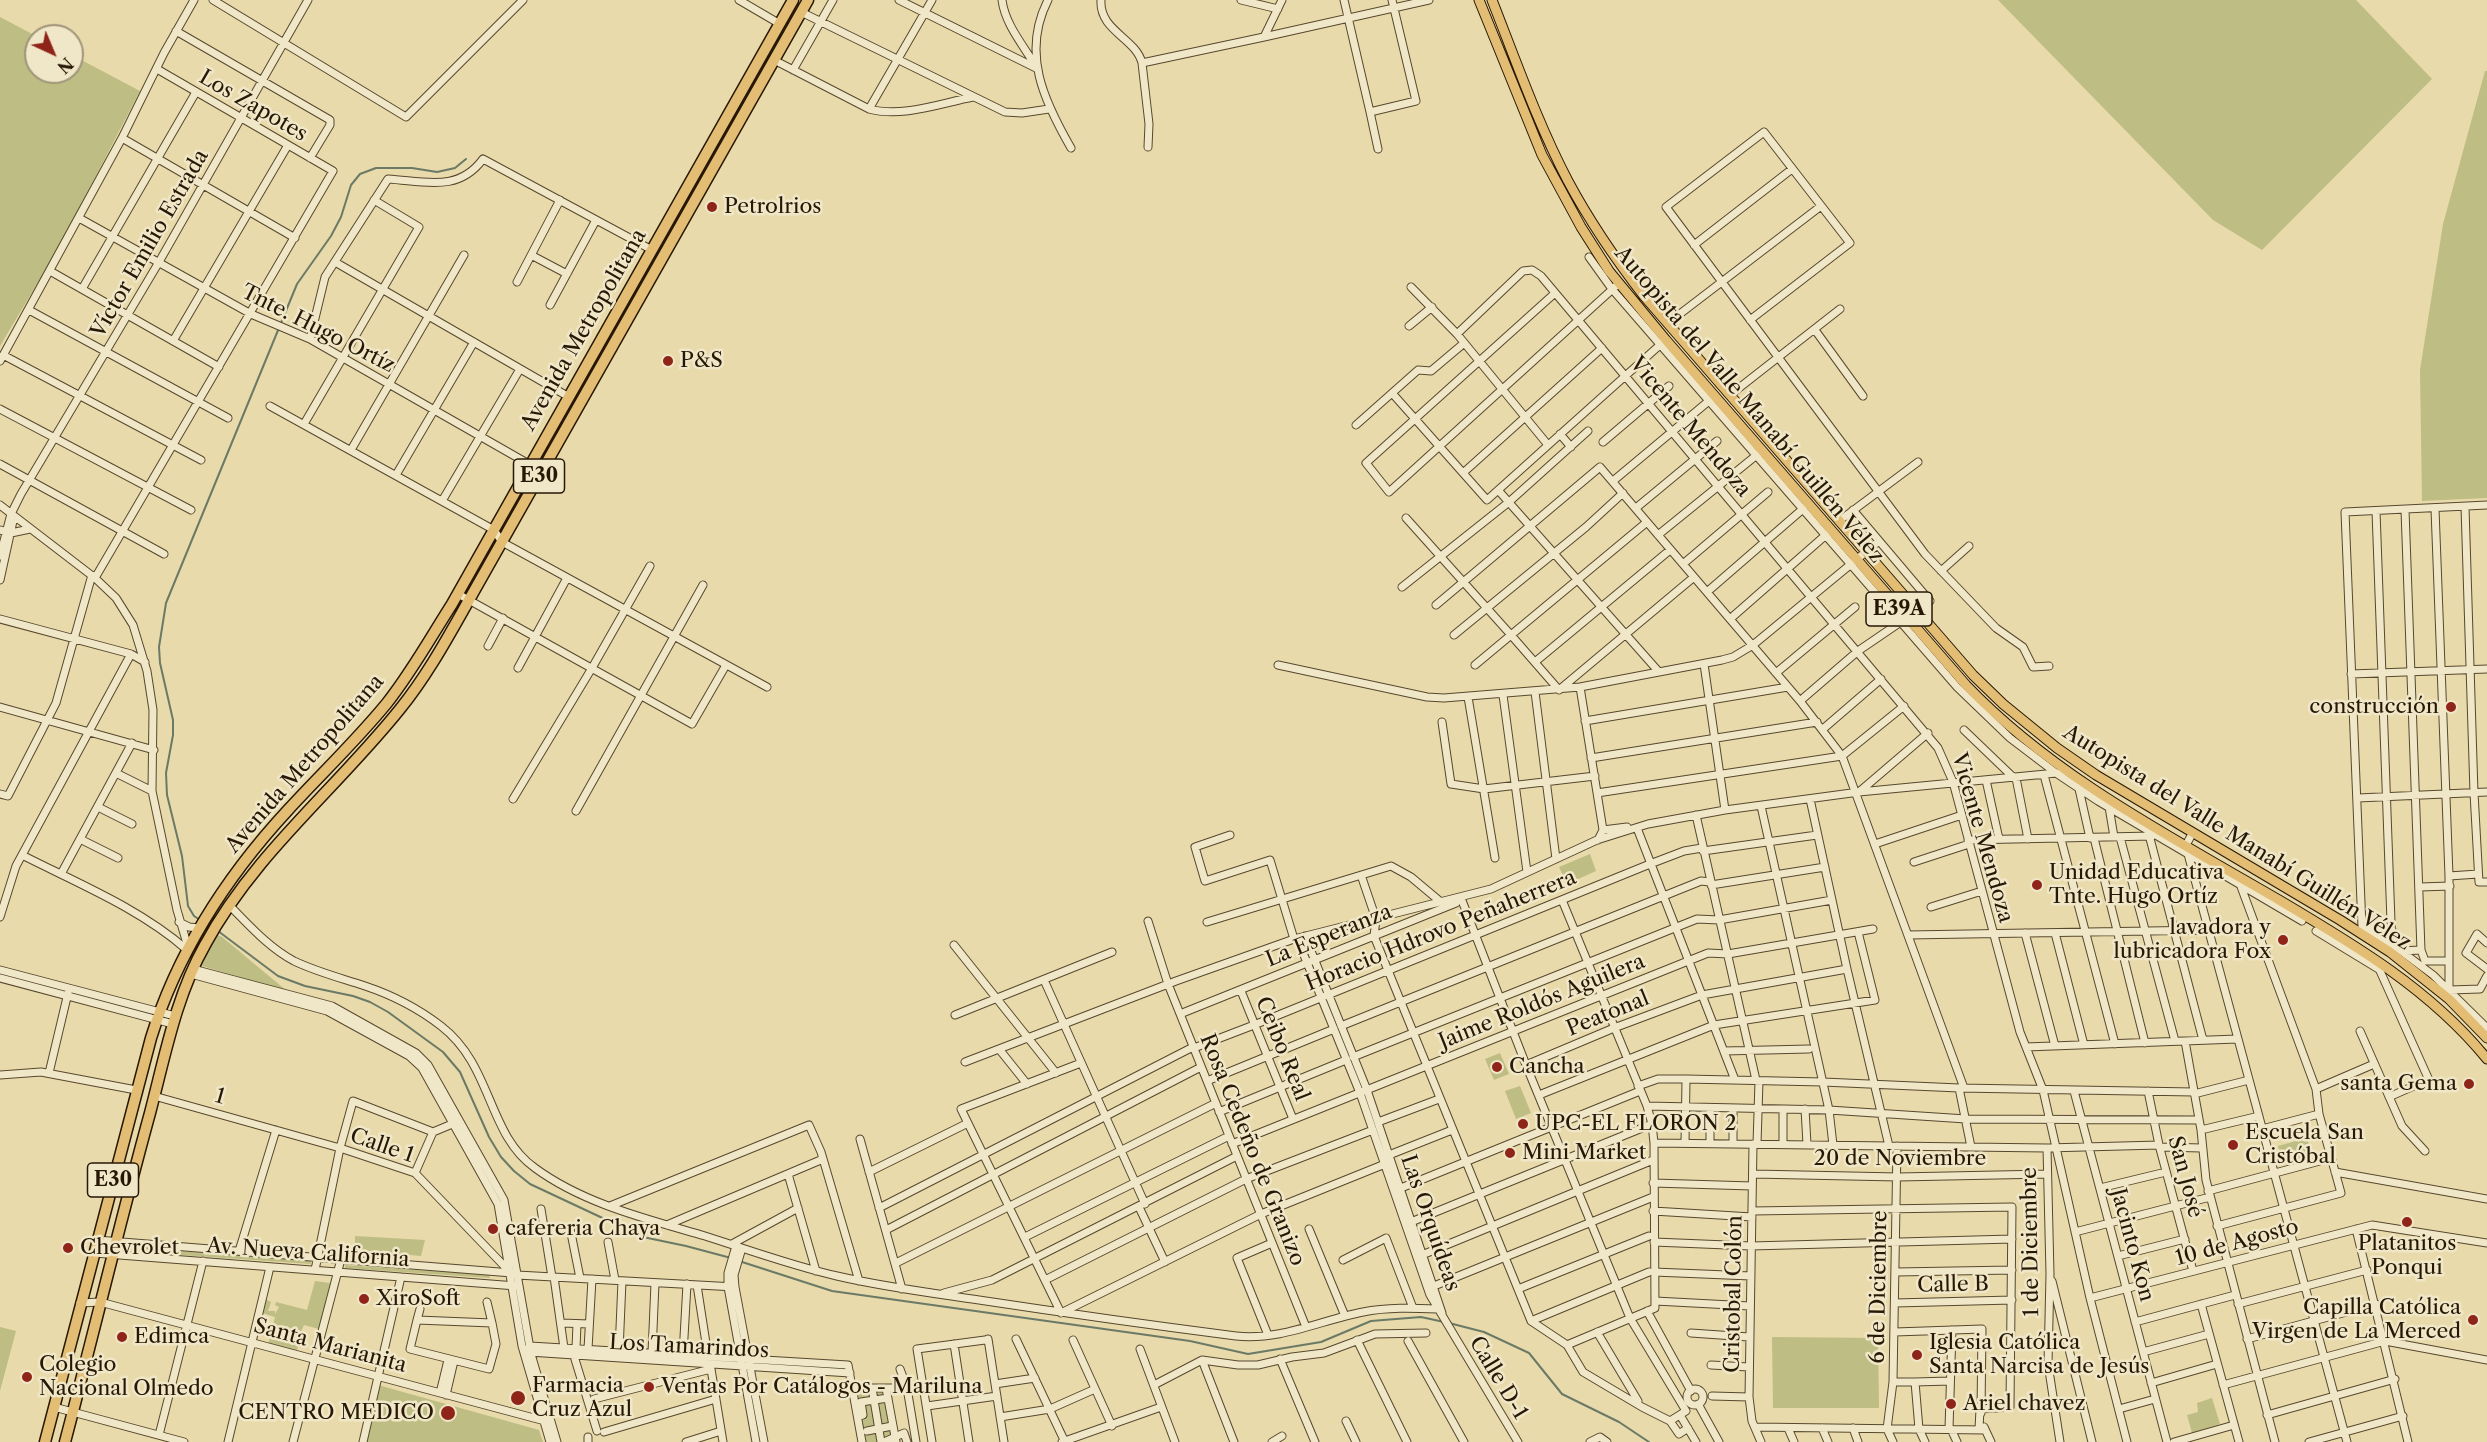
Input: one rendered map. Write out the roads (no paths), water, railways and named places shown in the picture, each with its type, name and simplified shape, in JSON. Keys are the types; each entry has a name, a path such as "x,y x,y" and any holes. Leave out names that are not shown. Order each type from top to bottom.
{"highway":[{"name":"Avenida Metropolitana","path":"45,1442 136,1090 158,1015 187,948 209,910 265,837 389,701 458,594 793,0"},
{"name":"E30","path":"65,1442 174,1020 192,971 211,933 244,883 290,828 401,708 469,600 808,0"},
{"path":"723,125 732,135"},
{"path":"339,757 348,766"}],"main road":[{"name":"Autopista del Valle Manabí Guillén Vélez","path":"1479,0 1542,155 1615,286 1904,620 1985,704 2109,803 2375,959 2438,1007 2487,1059"},
{"name":"Autopista del Valle Manabí Guillén Vélez","path":"1492,0 1547,137 1575,194 1609,250 1668,323 1973,675 2023,721 2096,775 2192,834 2361,929 2392,949 2449,994 2487,1038"}],"street":[{"path":"194,0 2,358 80,395 201,460"},
{"path":"213,0 406,117 523,0"},
{"name":"Víctor Emilio Estrada","path":"6,532 16,502 204,185 308,0"},
{"path":"739,0 780,24"},
{"path":"794,70 833,0"},
{"path":"899,0 1036,68"},
{"path":"869,109 932,0"},
{"path":"1002,0 1012,28 1036,68 1048,109 1071,148"},
{"path":"1036,68 1037,31 1048,0"},
{"path":"1101,0 1107,21 1119,37 1139,53 1149,124 1148,147"},
{"path":"1241,0 1278,9"},
{"path":"1264,38 1282,0"},
{"path":"1344,0 1378,149"},
{"path":"1370,112 1416,101 1392,0"},
{"path":"1142,63 1429,0"},
{"path":"801,12 1005,112 1022,113 1048,109"},
{"path":"176,31 330,120 330,125 310,158"},
{"path":"774,60 869,109 896,112 973,97"},
{"name":"Los Zapotes","path":"157,69 333,171 295,238"},
{"path":"82,289 196,92"},
{"path":"1750,320 1850,243 1764,132 1666,207 1750,320 1878,490 1920,548 1996,628 2024,647 2034,667 2049,666"},
{"path":"4,795 49,720 56,703 94,576 172,444 253,315 295,238 122,138"},
{"path":"173,341 288,145"},
{"path":"310,339 316,321 321,289 335,262 388,179 447,183 469,174 483,159 652,250"},
{"path":"1694,245 1792,169"},
{"path":"304,424 419,227 374,200"},
{"path":"517,282 560,200"},
{"path":"1668,323 1821,206"},
{"name":"Tnte. Hugo Ortíz","path":"79,218 253,315 310,339 343,357 541,471"},
{"path":"550,305 596,220"},
{"path":"351,450 464,255"},
{"path":"531,255 567,274"},
{"path":"1555,293 1366,463 1389,492 1615,286 1589,257"},
{"path":"335,262 569,397"},
{"name":"Vicente Mendoza","path":"1457,334 1523,271 1537,272 1928,733 1943,757 1953,782 2026,1047 2043,1090 2090,1298 2127,1442"},
{"path":"50,272 219,367"},
{"path":"1411,287 1457,334 1548,445"},
{"path":"1409,326 1432,307"},
{"path":"1730,395 1840,309"},
{"path":"29,310 228,418"},
{"path":"1815,330 1863,396"},
{"path":"396,475 474,342"},
{"path":"1392,393 1487,500 1663,342"},
{"path":"1356,425 1418,370 1431,371 1463,344"},
{"path":"1463,473 1602,348"},
{"path":"442,501 520,369"},
{"path":"1603,442 1669,386"},
{"path":"1613,481 1712,399"},
{"path":"270,406 494,530 502,542 767,687"},
{"path":"0,409 191,510"},
{"path":"1402,587 1509,502 1588,431"},
{"path":"1560,434 1571,447"},
{"path":"1636,508 1717,441"},
{"path":"1658,535 1759,453"},
{"path":"1839,521 1918,462"},
{"path":"0,464 164,554"},
{"path":"1436,605 1600,467 1800,701 1842,756 1858,792 1961,1088 1971,1147"},
{"path":"1498,490 1659,672"},
{"path":"1683,564 1768,492"},
{"path":"1454,635 1586,527 1623,493"},
{"path":"0,505 94,576 116,598 128,615 145,662 153,710 152,791 179,921 187,948"},
{"path":"2392,930 2361,929 2358,798 2345,512 2487,505"},
{"path":"1707,592 1805,507"},
{"path":"2465,507 2478,874 2479,882 2487,882"},
{"path":"2435,508 2450,876 2449,994"},
{"path":"1853,510 1930,601"},
{"path":"2405,510 2421,950 2425,961 2449,961"},
{"path":"2376,511 2392,949 2421,950"},
{"path":"1406,518 1559,690"},
{"path":"1475,665 1647,522"},
{"path":"6,532 30,529"},
{"path":"0,556 6,532"},
{"path":"0,580 6,532"},
{"path":"1730,619 1828,533"},
{"path":"1278,664 1434,698 1559,690 1704,664 1733,657 1753,645 1879,541"},
{"path":"1941,571 1969,546"},
{"path":"1535,662 1670,549"},
{"path":"513,799 650,566"},
{"path":"1896,586 1908,576"},
{"path":"1559,690 1694,577"},
{"path":"518,668 567,578"},
{"path":"576,811 703,585"},
{"path":"458,594 692,724 726,665"},
{"path":"1776,673 1855,607"},
{"path":"488,646 503,618"},
{"path":"0,619 131,654 145,662"},
{"path":"1800,701 1858,651 1904,620 1971,702 2010,738 2056,773 2079,789 2109,803 2152,834 2187,849 2205,841"},
{"path":"0,917 9,885 22,855 131,654"},
{"path":"1704,664 1725,810"},
{"path":"2351,674 2487,669"},
{"path":"1823,729 1881,679"},
{"path":"1580,687 1603,830 1597,840"},
{"path":"1585,721 1788,687"},
{"path":"1535,692 1556,859"},
{"path":"1503,694 1527,872"},
{"path":"1468,697 1495,858"},
{"path":"0,706 154,750"},
{"path":"1597,793 1842,756 1904,706"},
{"path":"1442,722 1451,784 1484,789 1595,776"},
{"path":"1591,758 1817,722"},
{"path":"1964,730 2015,778 2028,838"},
{"path":"1858,792 1928,733"},
{"path":"61,874 132,743"},
{"path":"1603,830 1858,792 2067,771"},
{"path":"116,773 152,791"},
{"path":"2044,775 2115,1044"},
{"path":"1986,780 1999,839"},
{"path":"2079,789 2145,1042"},
{"path":"2358,798 2487,792"},
{"name":"6 de Diciembre","path":"1810,799 1839,935 1882,1115 1893,1146 1898,1177 1893,1382 1887,1429"},
{"path":"2109,803 2175,1041"},
{"path":"1761,806 1829,1110 1833,1145"},
{"path":"98,807 132,824"},
{"name":"Cristobal Colón","path":"1696,815 1710,884 1757,1080 1759,1109 1752,1186 1749,1397 1755,1427 1761,1442"},
{"path":"1875,844 1962,815"},
{"name":"La Esperanza","path":"1180,1014 1241,991 1444,905 1491,889 1597,840 1648,824"},
{"path":"1637,828 1735,1080"},
{"path":"1914,862 1969,842 2152,834"},
{"path":"2152,834 2204,1040"},
{"path":"2192,834 2187,849 2347,1442"},
{"name":"Las Orquídeas","path":"1230,835 1195,847 1205,880 1270,860 1281,899 1311,962 1363,1092 1378,1122 1428,1290 1440,1311"},
{"name":"Horacio Hdrovo Peñaherrera","path":"879,1208 1193,1048 1650,864 1684,851 1769,843 1817,835"},
{"path":"80,839 118,858"},
{"path":"22,855 142,917 187,948"},
{"path":"1207,921 1391,866 1411,877 1444,905"},
{"path":"1207,1080 1701,881 1710,884 1825,867"},
{"path":"2450,876 2478,874"},
{"path":"1361,876 1376,919 1374,936 1531,1321 1567,1345 1583,1372 1642,1407 1670,1420 1678,1434 1688,1428"},
{"path":"2239,881 2302,921"},
{"path":"2217,1226 2341,1193 2319,1114 2316,1089 2239,881"},
{"path":"0,882 9,885"},
{"path":"2420,887 2450,886"},
{"path":"1931,907 1982,891"},
{"path":"1461,899 1526,1065 1630,1318 1685,1403 1698,1404"},
{"path":"1562,900 1647,1106 1654,1143 1652,1272 1655,1308 1567,1345"},
{"path":"1219,1112 1697,919 1719,920 1832,900"},
{"path":"229,905 272,946 294,961 382,993 440,1025 459,1042 475,1064 504,1131 521,1156 558,1182 610,1206 816,1271 859,1281 1061,1313 1236,1336 1268,1335 1306,1328 1365,1311 1413,1308 1440,1311"},
{"path":"965,1062 1168,984 1298,938 1444,905"},
{"path":"179,921 189,927 199,927"},
{"name":"Rosa Cedeño de Granizo","path":"1148,921 1168,984 1306,1328"},
{"name":"Jaime Roldós Aguilera","path":"1025,1237 1231,1140 1363,1092 1688,960 1708,953 1728,954 1873,929"},
{"path":"1908,935 2208,930"},
{"path":"2316,931 2380,970"},
{"path":"1539,1095 1714,1025 1875,1000 1858,932"},
{"path":"2025,933 2055,1046"},
{"path":"2055,933 2084,1045"},
{"path":"2487,944 2477,934 2466,953 2487,969"},
{"path":"954,945 1056,1073"},
{"path":"2401,951 2487,1028"},
{"path":"955,1015 1112,952"},
{"path":"2375,959 2429,1080"},
{"name":"Peatonal","path":"1526,1065 1614,1028 1702,995 1847,969"},
{"path":"0,970 174,1020"},
{"path":"192,971 316,1006 341,1017 416,1061 457,1122 504,1200 527,1350 547,1422 550,1442"},
{"path":"2449,994 2480,989 2487,976"},
{"path":"0,978 68,991"},
{"path":"1044,980 1135,1184 1149,1228 1165,1262"},
{"path":"49,1073 68,991"},
{"name":"Ceibo Real","path":"1241,991 1293,1119"},
{"path":"2360,1031 2402,1126 2425,1151"},
{"path":"2026,1047 2237,1038"},
{"path":"2184,1041 2201,1130 2204,1171 2209,1194 2275,1442"},
{"path":"999,1049 1027,1084"},
{"path":"1724,1051 1809,1050"},
{"path":"1061,1313 961,1109 1081,1064"},
{"path":"2316,1089 2374,1064"},
{"path":"886,1230 1202,1067"},
{"path":"0,1075 49,1073 136,1090"},
{"path":"1397,1190 1552,1127 1658,1079 2194,1093 2249,1080"},
{"path":"1685,1143 1686,1079"},
{"path":"2389,1097 2416,1085"},
{"name":"Jacinto Kon","path":"2074,1091 2167,1442"},
{"name":"San José","path":"2148,1091 2159,1146 2193,1271"},
{"name":"Las Orquídeas","path":"1363,1092 1373,1130 1385,1164 1411,1222 1440,1311"},
{"name":"1","path":"154,1096 276,1130"},
{"path":"1378,1122 1439,1099"},
{"path":"315,1270 340,1148 353,1101 433,1132"},
{"path":"896,1263 1216,1103"},
{"path":"1647,1106 1805,1109 1966,1119 2199,1120"},
{"path":"1710,1108 1710,1143"},
{"path":"1732,1143 1733,1108"},
{"path":"1783,1109 1783,1144"},
{"path":"1805,1109 1807,1144"},
{"path":"2262,1129 2319,1114"},
{"path":"2201,1130 2259,1116"},
{"path":"415,1173 433,1132 457,1122"},
{"path":"869,1172 968,1123"},
{"path":"1411,1222 1652,1124"},
{"path":"610,1206 809,1125 823,1159 859,1281"},
{"path":"239,1251 276,1130"},
{"name":"Calle 1","path":"276,1130 415,1173 515,1273"},
{"path":"1045,1280 1246,1179 1373,1130"},
{"path":"1389,1155 1452,1130"},
{"path":"860,1139 902,1288"},
{"path":"1654,1143 2202,1148"},
{"name":"1 de Diciembre","path":"2047,1148 2052,1291 2048,1364 2060,1442"},
{"path":"939,1294 992,1280 1142,1206 1237,1155"},
{"path":"2075,1232 2176,1206 2274,1173 2331,1158"},
{"path":"667,1225 823,1159"},
{"path":"1422,1255 1653,1160"},
{"path":"1061,1313 1261,1214 1385,1164"},
{"path":"2100,1188 2166,1172"},
{"path":"2335,1172 2486,1201"},
{"path":"788,1174 816,1271"},
{"name":"20 de Noviembre","path":"1753,1174 1898,1177 2047,1174"},
{"path":"1653,1183 1752,1186"},
{"path":"1434,1287 1653,1197"},
{"path":"1653,1211 1752,1214 1897,1208 2012,1207 2010,1407 1980,1409"},
{"path":"756,1442 732,1287 731,1274 736,1246 798,1208"},
{"path":"541,1209 562,1323 564,1348"},
{"name":"10 de Agosto","path":"2090,1298 2372,1225 2487,1243"},
{"path":"570,1228 580,1278"},
{"path":"1309,1229 1345,1316"},
{"path":"2356,1229 2395,1379 2408,1442"},
{"path":"1518,1289 1648,1236"},
{"path":"1343,1260 1386,1238 1413,1308"},
{"path":"1654,1242 1751,1246 2012,1239"},
{"path":"2118,1256 2185,1239"},
{"name":"Av. Nueva California","path":"97,1240 553,1277 732,1287"},
{"path":"608,1242 619,1280 618,1351"},
{"path":"1268,1335 1237,1258 1272,1243"},
{"name":"Av. Nueva California","path":"94,1253 516,1286"},
{"path":"293,1442 341,1259"},
{"path":"159,1435 203,1262"},
{"path":"228,1442 270,1267"},
{"path":"1896,1272 2012,1270"},
{"path":"2238,1304 2367,1270"},
{"path":"1531,1321 1652,1272 1751,1276"},
{"path":"363,1442 401,1277"},
{"path":"588,1349 591,1279"},
{"path":"651,1353 655,1282"},
{"path":"683,1355 687,1284"},
{"path":"697,1285 708,1356"},
{"path":"2052,1291 2092,1442"},
{"path":"2135,1322 2235,1295"},
{"name":"Calle B","path":"1895,1303 2012,1300"},
{"path":"1655,1301 1750,1306"},
{"name":"Santa Marianita","path":"80,1303 100,1302 547,1422"},
{"path":"420,1309 410,1349 489,1369 496,1344 487,1302"},
{"path":"2201,1304 2239,1442"},
{"path":"2247,1339 2376,1304"},
{"name":"Calle D-1","path":"1440,1311 1518,1442"},
{"path":"1647,1311 1691,1391"},
{"path":"417,1320 492,1323"},
{"path":"562,1323 590,1324"},
{"path":"577,1324 575,1352 601,1431 716,1399"},
{"path":"1894,1332 1982,1329 1980,1409 1982,1430 1991,1442"},
{"path":"1952,1330 1950,1429 1957,1442"},
{"path":"1597,1332 1639,1404"},
{"path":"1154,1385 1202,1360 1246,1366 1324,1353 1357,1340 1385,1333 1426,1333"},
{"path":"1691,1333 1749,1337"},
{"path":"2143,1352 2209,1334"},
{"path":"932,1442 917,1349 986,1339 1004,1442"},
{"path":"1016,1339 1064,1442 1161,1407"},
{"path":"1073,1340 1112,1426"},
{"path":"1357,1340 1407,1442"},
{"path":"1408,1341 1464,1442"},
{"path":"2223,1384 2385,1341 2487,1360"},
{"path":"954,1344 969,1442"},
{"name":"Los Tamarindos","path":"527,1350 564,1348 575,1352 588,1349 708,1356 745,1363"},
{"path":"1140,1349 1175,1442"},
{"name":"Los Tamarindos","path":"527,1350 849,1369 852,1388"},
{"path":"1280,1359 1315,1442"},
{"path":"443,1394 451,1360"},
{"path":"1202,1360 1234,1442"},
{"path":"745,1363 764,1442"},
{"path":"2151,1383 2217,1364"},
{"path":"1711,1365 1749,1367"},
{"path":"594,1399 711,1369 723,1442"},
{"path":"900,1369 907,1388 914,1442"},
{"path":"995,1384 1035,1378"},
{"path":"2268,1415 2395,1379"},
{"path":"1893,1382 1950,1381"},
{"path":"1915,1382 1919,1429 1925,1442"},
{"path":"862,1442 852,1388 907,1388"},
{"path":"872,1388 883,1442 895,1440 904,1433"},
{"path":"886,1388 895,1440"},
{"path":"1000,1416 1050,1409 1095,1389"},
{"path":"1670,1420 1686,1411 1685,1403 1691,1391 1698,1390 1702,1394 1703,1398 1698,1404"},
{"path":"1712,1395 1749,1397"},
{"path":"927,1406 997,1396"},
{"path":"888,1398 861,1402 861,1415 867,1432 892,1426"},
{"path":"2119,1409 2156,1399"},
{"path":"1698,1404 1719,1442"},
{"path":"54,1407 184,1442"},
{"path":"1680,1415 1696,1442"},
{"path":"2309,1442 2403,1416"},
{"path":"1346,1421 1356,1442"},
{"path":"547,1422 557,1442"},
{"path":"2174,1442 2234,1425"},
{"path":"1755,1427 1982,1430"},
{"path":"1788,1428 1794,1442"},
{"path":"1822,1428 1828,1442"},
{"path":"1853,1428 1858,1442"},
{"path":"1887,1429 1893,1442"},
{"path":"686,1442 721,1431"},
{"path":"904,1433 906,1432 914,1442"},
{"path":"904,1433 908,1442"},
{"path":"1272,1442 1282,1436"},
{"path":"1590,1442 1600,1437 1607,1442"}],"waterway":[{"path":"200,920 194,916 188,906 182,856 167,795 166,773 173,735 173,720 160,663 159,647 166,603 297,284 331,236 341,217 351,185 360,174 376,168 412,168 437,172 455,168 466,159"},
{"path":"218,931 278,976 305,986 370,1002 388,1012 443,1052 460,1072 489,1137 501,1157 530,1184 643,1237 731,1258"},
{"path":"739,1261 832,1291 1190,1341 1248,1354 1321,1342 1371,1321 1421,1317 1444,1322"},
{"path":"1449,1323 1484,1332 1529,1353 1562,1394 1619,1422 1649,1442"}],"place":[{"name":"Petrolrios","path":"712,207"},
{"name":"P&S","path":"668,361"},
{"name":"construcción","path":"2451,707"},
{"name":"Unidad Educativa Tnte. Hugo Ortíz","path":"2037,885"},
{"name":"lavadora y lubricadora Fox","path":"2283,940"},
{"name":"Cancha","path":"1497,1067"},
{"name":"santa Gema","path":"2469,1084"},
{"name":"UPC-EL FLORON 2","path":"1523,1124"},
{"name":"Escuela San Cristóbal","path":"2233,1145"},
{"name":"Mini Market","path":"1510,1153"},
{"name":"Platanitos Ponqui","path":"2407,1222"},
{"name":"cafereria Chaya","path":"493,1229"},
{"name":"Chevrolet","path":"68,1248"},
{"name":"XiroSoft","path":"364,1299"},
{"name":"Capilla Católica Virgen de La Merced","path":"2473,1320"},
{"name":"Edimca","path":"122,1337"},
{"name":"Iglesia Católica Santa Narcisa de Jesús","path":"1917,1355"},
{"name":"Colegio Nacional Olmedo","path":"27,1377"},
{"name":"Ventas Por Catálogos - Mariluna","path":"649,1387"},
{"name":"Farmacia Cruz Azul","path":"518,1398"},
{"name":"Ariel chavez","path":"1951,1404"},
{"name":"CENTRO MEDICO","path":"448,1413"}]}
